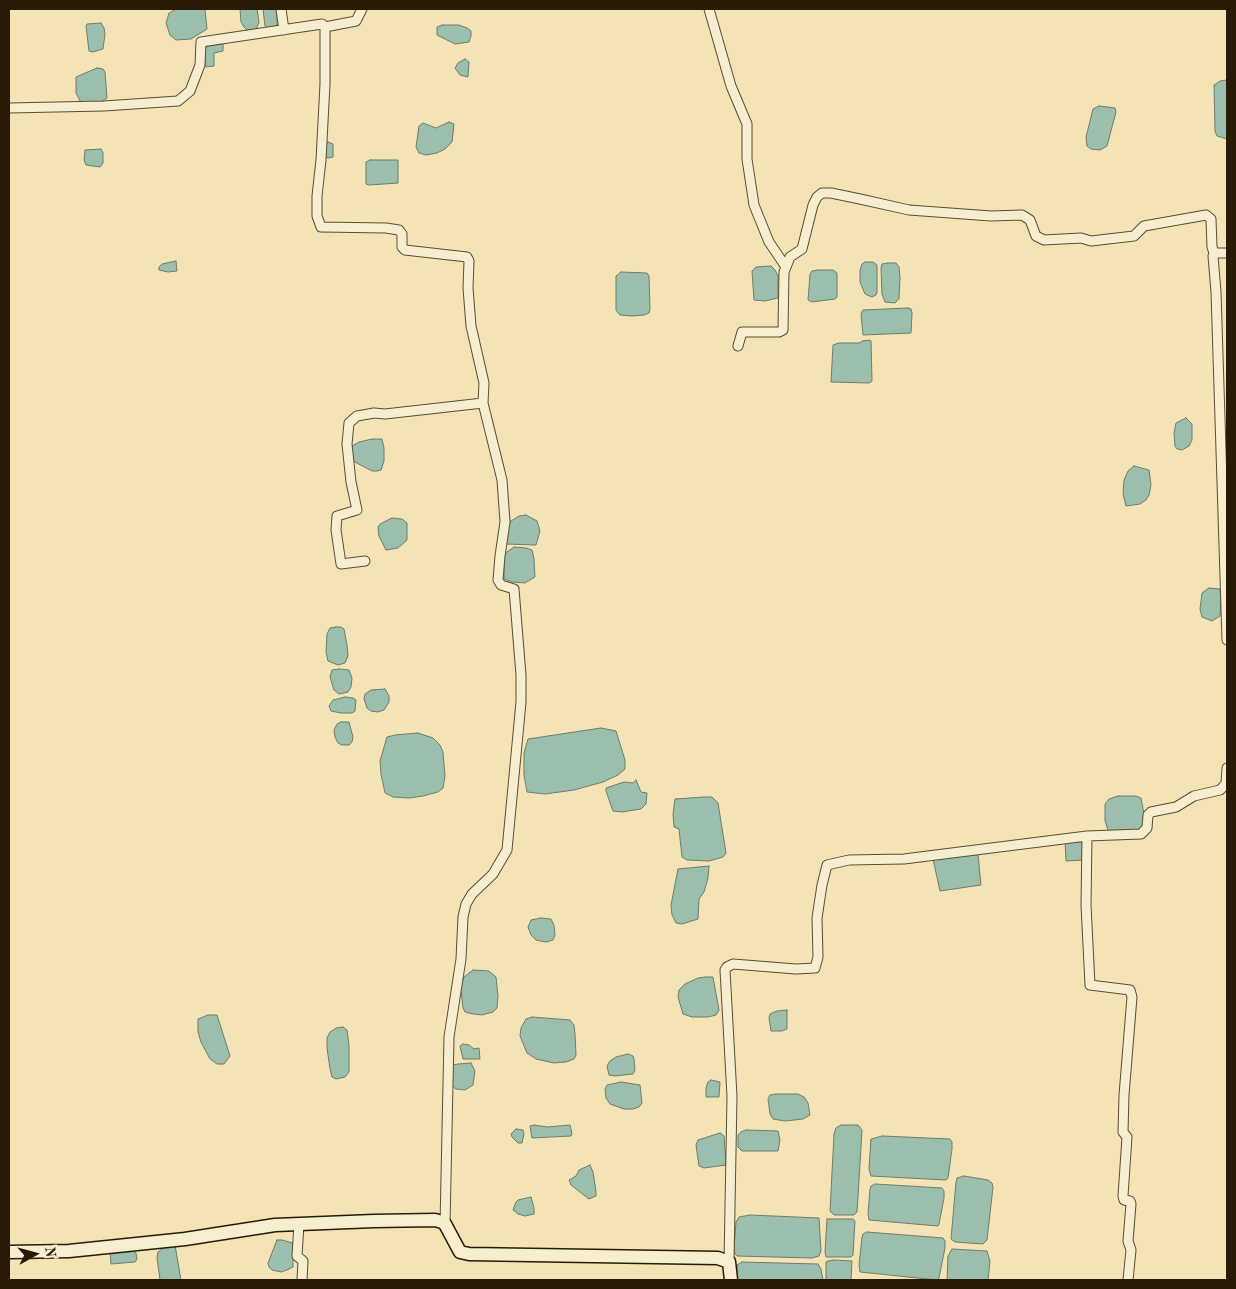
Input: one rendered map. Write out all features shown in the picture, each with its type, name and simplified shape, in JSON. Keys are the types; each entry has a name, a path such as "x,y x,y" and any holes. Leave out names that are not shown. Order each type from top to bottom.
{"main road":[{"path":"9,1252 78,1250 185,1239 259,1227 299,1224 439,1220 445,1224 457,1249 460,1252 469,1254 718,1258 729,1262 731,1280"}],"street":[{"path":"281,9 284,30"},
{"path":"9,108 104,106 178,101 190,91 200,65 201,42 322,24 325,27 356,21 362,9"},
{"path":"708,9 731,86 747,124 747,159 754,205 769,242 786,267"},
{"path":"325,27 324,122 317,196 318,222 321,227 399,230 402,234 402,247 406,250 467,257 469,261 468,288 471,326 484,383 483,403 502,480 506,522 498,580 501,585 514,589 521,675 521,702 507,850 493,874 472,894 466,904 462,917 461,959 449,1037 445,1224"},
{"path":"738,346 742,332 783,330 783,295 786,267 790,257 802,249 813,205 822,193 909,210 991,216 1022,215 1030,220 1036,236 1040,240 1081,238 1091,241 1134,236 1144,226 1208,215 1211,219 1216,292 1227,640"},
{"path":"1214,253 1227,253"},
{"path":"365,561 341,564 336,530 338,516 357,510 351,482 347,444 349,423 357,416 374,413 385,414 483,403"},
{"path":"729,1262 732,1096 725,970 733,964 796,969 815,968 818,957 817,918 827,865 849,860 904,859 1087,836 1141,834 1147,828 1148,815 1151,812 1176,807 1194,796 1220,790 1226,783 1227,768"},
{"path":"1087,836 1086,904 1090,985 1130,990 1132,997 1123,1122 1123,1132 1127,1137 1123,1196 1124,1200 1131,1204 1128,1241 1131,1250 1128,1280"},
{"path":"299,1224 297,1256 303,1261 302,1280"}],"shaded area":[{"path":"176,9 205,9 207,29 191,39 176,40 170,35 166,23 169,13"},
{"path":"240,9 257,9 259,22 256,30 247,30 244,27 241,22"},
{"path":"263,9 277,9 277,25 268,28 265,26"},
{"path":"101,23 105,34 103,49 93,52 89,51 86,26 87,24"},
{"path":"442,25 459,25 467,28 471,31 469,42 455,44 437,35 437,27"},
{"path":"223,44 223,51 214,53 214,66 206,67 204,49 208,46"},
{"path":"465,59 469,62 468,77 460,75 455,68 458,63"},
{"path":"97,68 103,69 105,72 107,98 101,102 87,103 80,101 76,93 76,77"},
{"path":"1227,80 1227,139 1217,136 1215,131 1214,85 1220,81"},
{"path":"1099,106 1115,108 1116,112 1107,146 1100,150 1091,149 1087,146 1086,137 1093,109"},
{"path":"449,122 454,124 452,142 445,149 437,153 426,155 419,153 416,147 419,126 423,123 436,128"},
{"path":"325,143 333,144 333,157 329,158 325,157"},
{"path":"101,149 103,163 100,167 86,165 84,160 85,150"},
{"path":"370,160 398,160 398,183 366,184 366,162"},
{"path":"176,261 177,271 159,270 162,264"},
{"path":"865,262 873,262 877,265 877,292 872,297 865,294 860,282 860,270"},
{"path":"896,263 899,267 899,299 895,303 885,302 882,294 881,268 882,264"},
{"path":"771,266 778,276 778,298 765,301 754,300 752,271 756,267"},
{"path":"833,270 837,273 837,297 835,299 812,302 808,300 810,274 812,271"},
{"path":"621,272 647,273 649,276 649,313 632,316 620,315 616,310 616,276"},
{"path":"911,309 912,313 911,333 863,335 861,314 863,310"},
{"path":"871,341 872,381 869,383 831,382 833,345"},
{"path":"1186,418 1192,424 1192,440 1189,446 1182,450 1177,449 1174,433 1176,423"},
{"path":"382,439 384,448 384,461 381,470 377,471 372,471 353,461 351,450 352,446 359,442"},
{"path":"1134,466 1149,470 1151,485 1149,495 1140,504 1126,506 1123,494 1124,480 1128,471"},
{"path":"526,515 537,521 540,531 536,545 506,544 507,528 511,521 519,516"},
{"path":"392,518 402,519 407,523 407,540 398,548 386,550 379,536 378,527"},
{"path":"514,547 532,550 535,577 525,583 504,579 504,554"},
{"path":"1209,588 1220,589 1221,598 1220,616 1212,621 1202,617 1200,609 1202,593"},
{"path":"330,628 344,629 348,656 345,663 338,665 328,661 326,652 327,634"},
{"path":"332,670 349,670 352,678 351,687 348,692 339,694 334,690 330,677"},
{"path":"385,689 389,696 389,702 384,710 378,712 367,708 364,699 365,694 371,690"},
{"path":"345,697 356,700 355,711 352,713 341,713 331,711 329,706 333,700"},
{"path":"349,722 353,737 349,745 338,743 335,737 334,730 337,724"},
{"path":"601,728 616,731 625,760 625,769 618,775 603,782 574,790 545,794 527,792 524,775 524,753 528,739"},
{"path":"418,733 433,738 440,745 443,752 445,776 443,788 438,792 423,796 409,798 393,797 385,793 381,774 380,761 387,737"},
{"path":"636,780 641,792 647,793 646,804 641,809 622,812 613,811 606,788 624,782 633,783"},
{"path":"1118,796 1136,796 1141,798 1145,819 1142,831 1111,832 1108,830 1105,821 1105,804 1109,799"},
{"path":"712,797 718,803 726,853 723,857 709,861 687,860 682,857 679,829 674,827 675,799"},
{"path":"1083,839 1084,860 1066,861 1065,841"},
{"path":"978,854 981,885 940,891 933,859"},
{"path":"709,866 704,892 699,899 698,919 682,924 676,923 672,915 671,905 678,869"},
{"path":"551,919 555,935 553,940 546,942 536,940 531,935 528,927 531,920"},
{"path":"473,970 489,971 496,977 497,1008 493,1012 482,1015 473,1014 465,1012 463,1008 462,983 464,977"},
{"path":"705,977 713,977 719,1010 716,1015 708,1017 692,1017 683,1014 678,997 679,990 685,984"},
{"path":"787,1010 787,1029 771,1031 770,1014"},
{"path":"208,1015 217,1015 230,1056 224,1064 217,1064 210,1059 201,1042 198,1032 198,1019"},
{"path":"532,1017 570,1020 574,1025 575,1034 576,1055 574,1059 554,1063 536,1059 527,1053 520,1036 521,1028 526,1019"},
{"path":"343,1027 347,1030 349,1045 349,1072 345,1077 336,1079 332,1077 330,1069 327,1038 330,1032 336,1028"},
{"path":"463,1044 469,1045 474,1049 479,1048 480,1059 463,1059 460,1046"},
{"path":"628,1054 633,1056 634,1059 635,1070 633,1074 609,1075 607,1066 610,1061 616,1057"},
{"path":"471,1063 475,1071 473,1085 465,1090 456,1089 452,1086 453,1065"},
{"path":"711,1080 720,1082 719,1097 706,1097 706,1088"},
{"path":"621,1082 640,1085 642,1103 639,1107 624,1109 610,1104 606,1098 605,1089 607,1085"},
{"path":"798,1094 804,1097 808,1103 810,1115 803,1119 785,1121 773,1119 770,1114 768,1099 770,1095"},
{"path":"570,1125 572,1134 571,1136 532,1138 530,1126 548,1127"},
{"path":"841,1125 858,1125 862,1130 857,1212 854,1215 834,1215 830,1211 834,1134 836,1128"},
{"path":"516,1129 523,1130 522,1143 518,1143 512,1137 511,1134"},
{"path":"746,1130 778,1131 780,1140 778,1151 742,1151 738,1147 738,1135"},
{"path":"720,1133 724,1136 726,1165 704,1168 699,1166 696,1145 698,1140"},
{"path":"882,1136 950,1139 952,1149 948,1178 946,1180 871,1176 869,1169 871,1139"},
{"path":"590,1165 593,1172 596,1196 589,1199 571,1185 569,1180 576,1176 579,1170"},
{"path":"964,1176 988,1180 992,1183 987,1240 983,1244 955,1242 951,1239 956,1182 957,1178"},
{"path":"875,1184 942,1188 944,1198 938,1226 869,1220 870,1189"},
{"path":"531,1197 534,1214 525,1216 513,1210 518,1200"},
{"path":"750,1215 819,1218 821,1251 819,1256 812,1258 737,1256 734,1247 736,1222 739,1217"},
{"path":"827,1219 853,1219 855,1221 853,1255 851,1257 826,1257"},
{"path":"867,1232 943,1238 945,1248 939,1278 937,1280 860,1272 862,1237"},
{"path":"277,1240 293,1243 293,1267 281,1272 272,1270 268,1263"},
{"path":"175,1245 181,1280 160,1280 158,1252 166,1246"},
{"path":"130,1248 136,1253 137,1259 135,1262 111,1264 110,1252"},
{"path":"952,1249 987,1251 990,1261 988,1280 947,1280 948,1256"},
{"path":"834,1260 852,1261 851,1280 826,1280 826,1262"},
{"path":"742,1262 818,1264 823,1280 737,1280 737,1265"}]}
